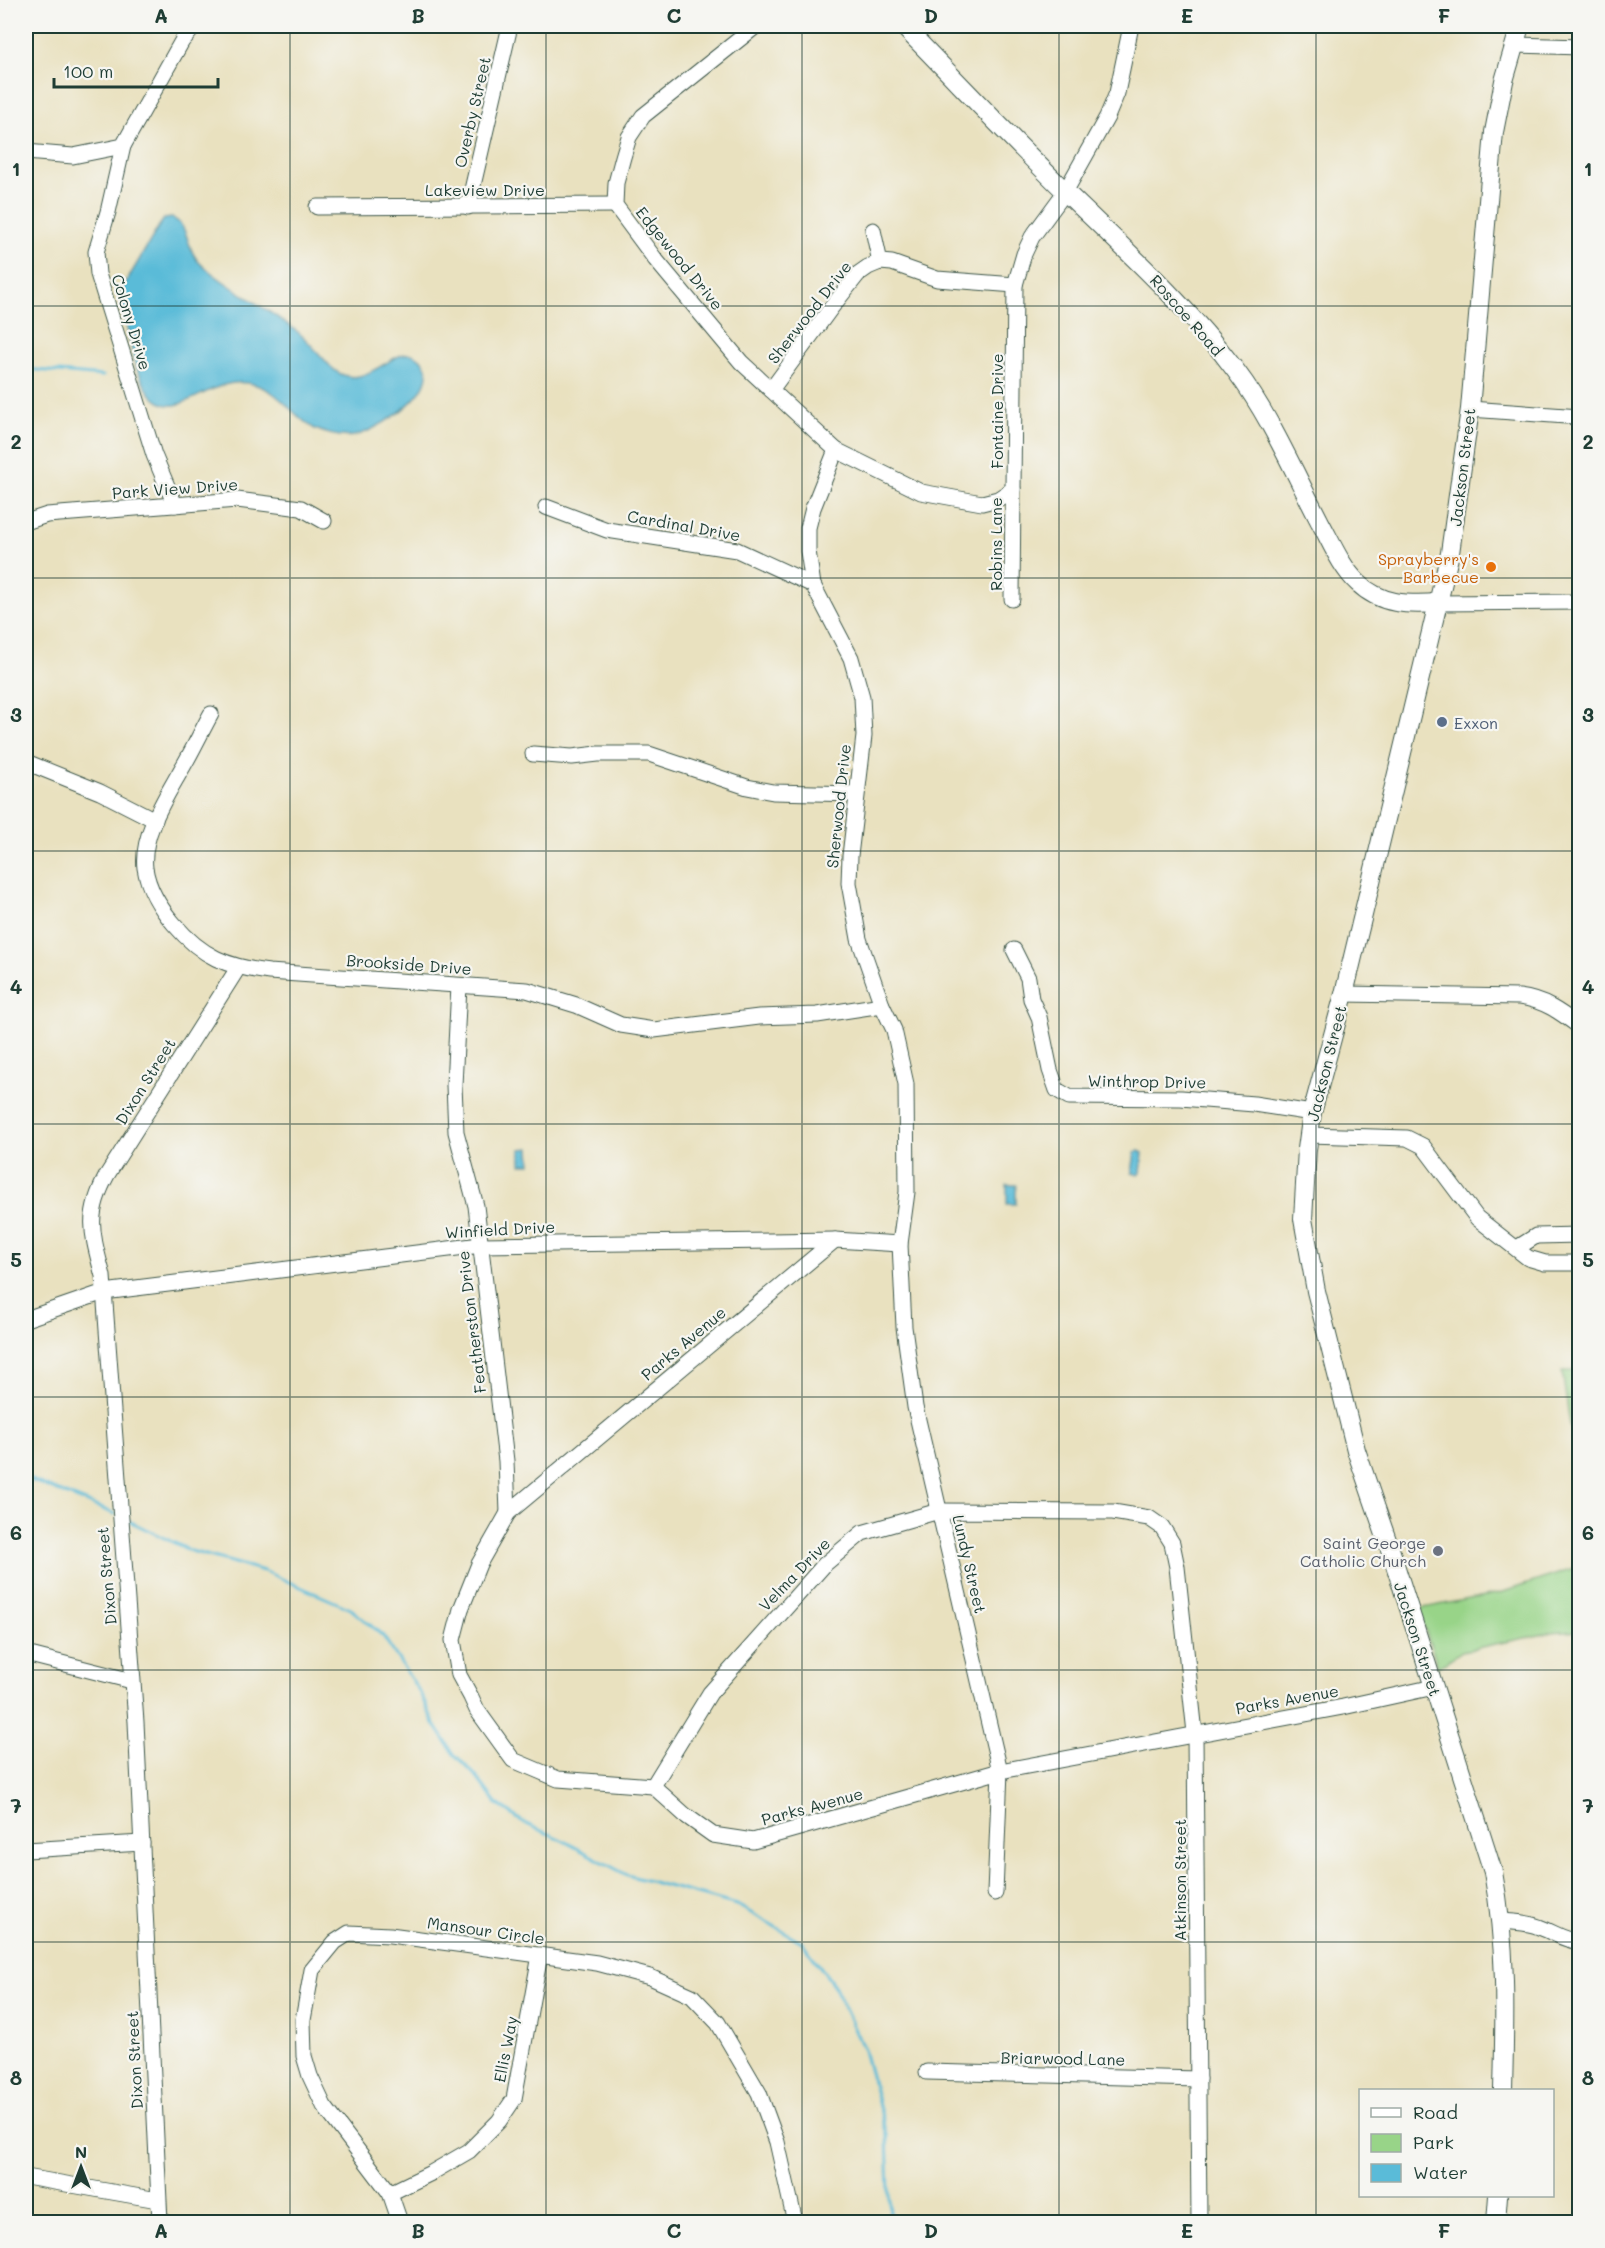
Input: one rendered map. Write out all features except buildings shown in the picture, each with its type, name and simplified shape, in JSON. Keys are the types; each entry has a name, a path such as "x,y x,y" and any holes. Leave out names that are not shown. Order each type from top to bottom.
{"main road":[{"name":"Roscoe Road","path":"903,26 1065,192 1154,275 1237,372 1257,404 1350,574 1365,590 1385,600 1402,604 1438,603"},
{"name":"Jackson Street","path":"1503,2089 1506,1994 1501,1921 1493,1872 1356,1450 1316,1292 1303,1219 1312,1113 1344,994 1456,522 1470,410 1494,132 1504,81 1520,26"},
{"path":"1496,2223 1498,2197"}],"street":[{"name":"Colony Drive","path":"175,505 154,455 98,274 96,252 123,146 182,40 195,26"},
{"name":"Overby Street","path":"468,207 510,26"},
{"name":"Edgewood Drive","path":"756,26 643,116 629,138 623,157 616,183 615,205 655,259 741,362 836,450"},
{"name":"Fontaine Drive","path":"836,450 921,492 982,503 998,499 1013,489 1015,285 1024,254 1032,237 1065,192 1107,117 1117,93 1131,26"},
{"path":"1514,45 1580,47"},
{"path":"26,152 73,156 123,146"},
{"name":"Lakeview Drive","path":"317,207 615,205"},
{"path":"873,230 880,262 904,266 937,279 1015,285"},
{"name":"Sherwood Drive","path":"771,390 858,274 880,262"},
{"path":"1470,410 1580,417"},
{"name":"Sherwood Drive","path":"836,450 817,495 808,528 808,551 813,585 851,658 862,697 864,736 856,794 849,883 859,939 882,1005 894,1030 906,1084 907,1192 900,1244"},
{"name":"Robins Lane","path":"1012,599 1013,489"},
{"name":"Park View Drive","path":"26,522 47,515 237,500 301,508 324,521"},
{"name":"Cardinal Drive","path":"546,507 607,530 737,550 813,585"},
{"path":"1438,603 1580,602"},
{"name":"Brookside Drive","path":"212,714 165,797 155,820 145,866 155,895 171,921 188,940 220,962 238,968 269,972 527,990 576,1005 621,1025 654,1030 759,1017 817,1016 882,1005"},
{"path":"532,754 572,757 598,754 649,754 747,787 773,792 856,794"},
{"path":"26,762 100,792 155,820"},
{"name":"Winthrop Drive","path":"1014,950 1028,978 1031,999 1039,1017 1050,1070 1057,1090 1070,1097 1210,1100 1312,1113"},
{"name":"Dixon Street","path":"160,2223 132,1680 103,1276 92,1221 96,1195 238,968"},
{"name":"Featherston Drive","path":"459,986 454,1085 456,1132 476,1206 506,1461 508,1513"},
{"path":"1344,994 1519,997 1540,1001 1580,1027"},
{"path":"1309,1135 1407,1137 1418,1142 1477,1218 1528,1258 1537,1262 1580,1263"},
{"path":"1518,1248 1536,1236 1580,1235"},
{"name":"Winfield Drive","path":"26,1319 104,1292 481,1245 835,1240 900,1244"},
{"name":"Parks Avenue","path":"835,1240 508,1513 479,1564 460,1610 453,1640 459,1675 477,1710 513,1761 558,1779 653,1786 685,1815 713,1835 753,1841 1000,1771 1342,1707 1434,1687"},
{"name":"Lundy Street","path":"900,1244 904,1327 915,1407 1000,1771 995,1893"},
{"name":"Velma Drive","path":"653,1786 710,1693 825,1564 862,1533 939,1512 1113,1512 1149,1518 1162,1527 1169,1539"},
{"name":"Atkinson Street","path":"1169,1539 1178,1567 1195,1733 1199,2223"},
{"path":"26,1653 132,1680"},
{"path":"26,1850 142,1843"},
{"path":"1501,1921 1526,1922 1561,1939 1580,1942"},
{"name":"Mansour Circle","path":"400,2223 390,2193 324,2106 310,2076 304,2056 303,2030 312,1970 335,1942 349,1933 390,1935 597,1963 650,1977 693,1996 718,2023 759,2092 777,2142 795,2223"},
{"name":"Ellis Way","path":"390,2193 469,2151 499,2121 514,2099 540,1955"},
{"name":"Briarwood Lane","path":"927,2072 1198,2079"},
{"path":"26,2177 158,2200"}],"green space":[{"path":"1562,1371 1579,1371 1579,1485"},
{"path":"1579,1567 1579,1631 1549,1633 1462,1651 1438,1667 1418,1609 1500,1593"}],"water":[{"path":"172,218 182,227 193,253 202,265 299,333 330,366 343,375 356,376 369,373 404,354 414,355 423,362 427,373 424,385 405,408 377,426 354,436 334,435 315,429 277,396 248,383 238,382 220,386 179,404 164,404 153,396 143,383 131,346 121,297 122,289 159,226 164,219"},
{"path":"530,1148 531,1164 521,1164 521,1149"},
{"path":"1135,1152 1143,1153 1139,1175 1132,1173"},
{"path":"1007,1185 1016,1185 1016,1204 1007,1204"}],"waterway":[{"path":"26,369 103,376"},
{"path":"26,1478 115,1514"},
{"path":"127,1520 191,1551 264,1571 351,1609 383,1636 419,1691 435,1725 454,1754 475,1775 496,1803 524,1823 560,1839 627,1875 737,1905 802,1942 835,1987 864,2050 887,2135 890,2222"}],"place":[{"name":"Sprayberry's Barbecue","path":"1491,567"},
{"name":"Exxon","path":"1442,722"},
{"name":"Saint George Catholic Church","path":"1438,1551"}]}
